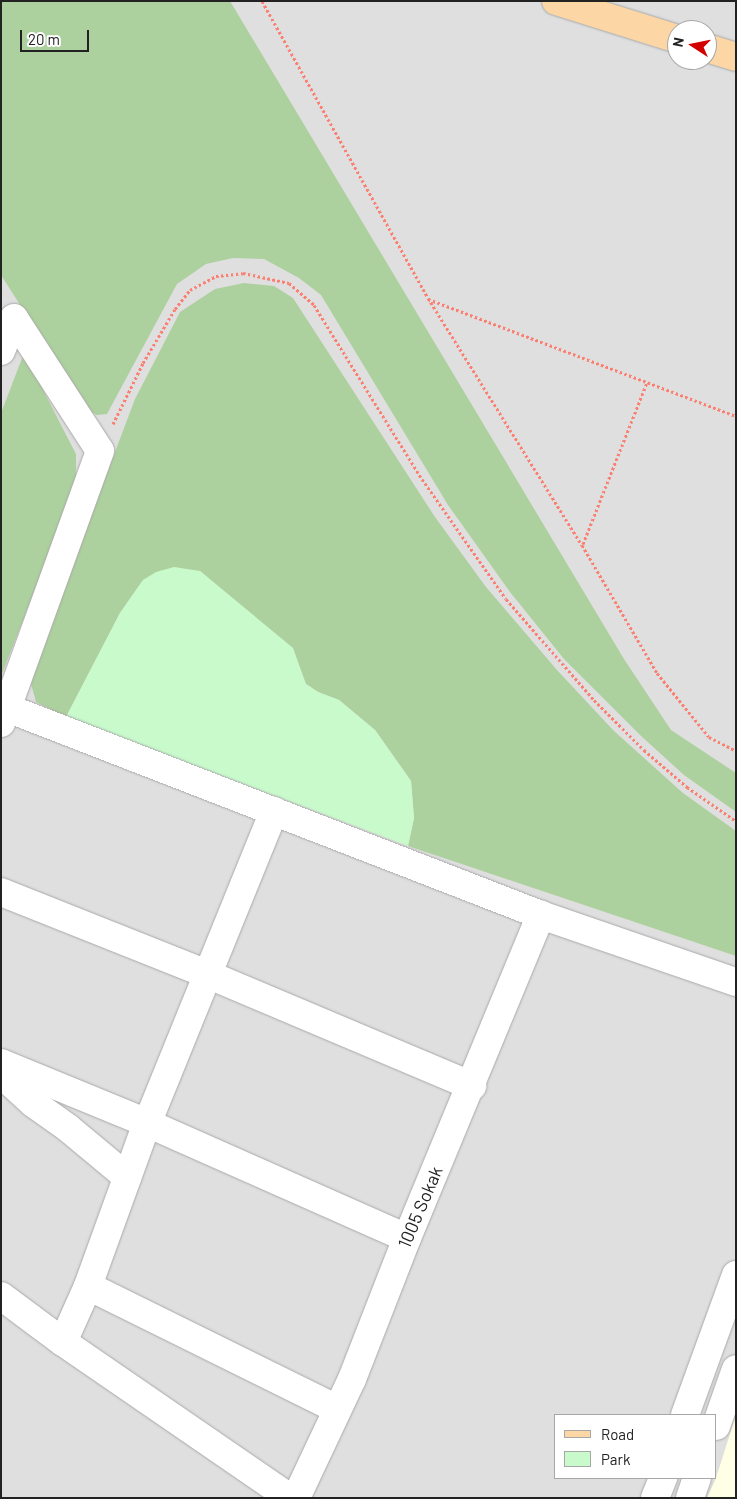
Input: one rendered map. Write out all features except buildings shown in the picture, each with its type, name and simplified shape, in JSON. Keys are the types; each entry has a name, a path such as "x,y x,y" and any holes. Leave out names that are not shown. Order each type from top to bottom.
{"main road":[{"path":"556,1 667,36"},
{"path":"717,51 736,57"}],"street":[{"path":"1,351 8,309"},
{"path":"8,309 100,452 4,716 274,811 541,915 736,982"},
{"path":"63,1342 88,1286 147,1123 274,811"},
{"path":"1,892 208,974 472,1086"},
{"name":"1005 Sokak","path":"296,1498 352,1379 407,1238 472,1086 541,915"},
{"path":"1,1063 147,1123 407,1238"},
{"path":"1,1074 33,1103 68,1128 127,1177"},
{"path":"685,1414 736,1274"},
{"path":"88,1286 337,1409"},
{"path":"1,1296 63,1342 290,1498"},
{"path":"717,1423 736,1369"},
{"path":"655,1498 662,1479"},
{"path":"690,1498 697,1479"}],"path":[{"path":"262,1 428,298 582,545 657,673 708,737 736,751"},
{"path":"100,452 143,363 175,309 190,290 216,276 244,273 289,283 314,305 422,479 506,599 594,700 644,750 687,787 736,821"},
{"path":"428,298 736,416"},
{"path":"582,545 647,382"}],"shaded area":[{"path":"1,1 736,1 736,1498 1,1498"},
{"path":"736,1415 736,1498 707,1498 717,1479"}],"green space":[{"path":"1,1 230,1 624,659 671,730 736,773 736,812 684,775 640,735 564,659 510,592 448,505 321,295 299,278 264,259 233,258 206,264 177,284 107,414 97,415 87,410 1,275"},
{"path":"244,283 274,286 293,298 435,517 486,587 557,670 614,731 683,793 736,831 736,956 408,846 414,818 411,781 375,730 339,700 318,692 306,684 299,670 246,610 200,571 143,580 120,613 66,717 36,702 31,684 39,653 135,399 180,312 215,289"},
{"path":"24,353 76,454 76,486 1,676 1,413"},
{"path":"174,567 200,571 293,648 306,684 318,692 339,700 375,730 411,781 414,818 408,846 66,717 120,613 143,580 156,572"}]}
